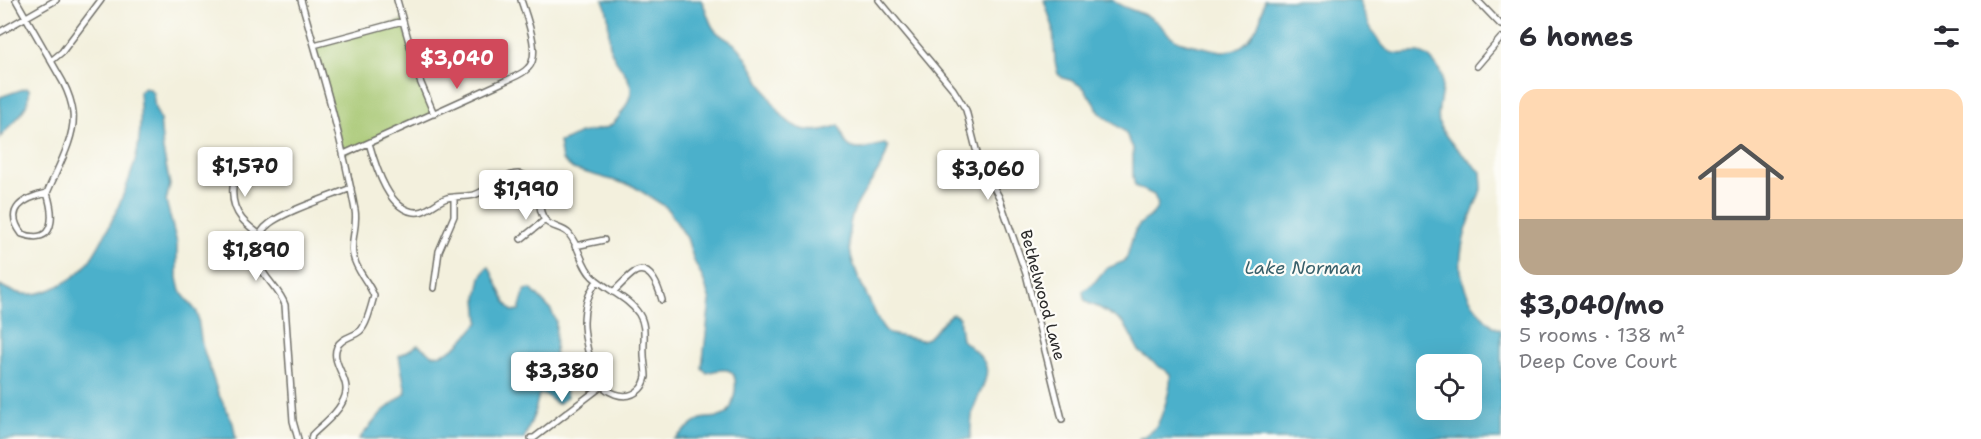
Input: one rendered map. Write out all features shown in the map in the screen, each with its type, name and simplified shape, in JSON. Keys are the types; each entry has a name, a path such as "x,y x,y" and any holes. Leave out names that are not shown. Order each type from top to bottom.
{"street":[{"path":"16,0 69,94 74,120 70,138 47,193 52,224 48,231 40,236 32,237 22,234 14,219 15,208 22,201 47,193"},
{"path":"0,32 56,0"},
{"path":"51,61 62,52 101,0"},
{"path":"301,0 344,154 351,188 356,215 353,256 374,298 361,331 342,341 336,350 338,365 347,385 345,396 339,408 310,437 311,439"},
{"path":"397,0 420,81 434,114"},
{"path":"344,154 529,68 534,60 534,48 521,0"},
{"name":"Bethelwood Lane","path":"879,0 953,89 966,110 979,161 999,197 1026,274 1062,419"},
{"path":"1477,0 1501,25"},
{"path":"314,45 403,21"},
{"path":"1477,66 1501,38"},
{"path":"369,143 382,184 406,210 422,212 445,199 474,195 509,175 520,174 530,178 539,193 541,213 545,220 568,233 586,269 597,281 634,308 642,319 645,332 646,379 640,389 626,396 616,394 602,386 595,371 583,321 586,302 597,281"},
{"path":"244,157 233,183 234,204 240,217 261,235"},
{"path":"298,439 293,421 285,305 258,263 256,248 267,226 279,218 351,188"},
{"path":"434,288 439,251 454,216 454,197"},
{"path":"521,240 545,220"},
{"path":"575,246 604,240"},
{"path":"613,292 634,273 643,271 657,284 662,300"},
{"path":"531,438 543,432 602,386"}],"green space":[{"path":"403,21 416,68 434,114 344,154 314,45"}],"water":[{"path":"603,0 701,0 714,29 739,48 787,121 812,131 839,125 844,140 856,149 885,144 888,147 882,165 853,213 849,235 852,257 877,317 889,334 922,340 928,338 950,315 959,317 962,340 980,356 987,369 972,413 970,439 674,439 701,419 720,417 727,413 734,398 735,377 729,371 720,370 707,373 702,368 710,301 687,238 666,207 633,186 573,169 562,160 559,142 580,133 608,127 624,110 631,93 630,82 611,52 607,12"},
{"name":"Lake Norman","path":"1044,0 1112,0 1154,20 1179,41 1225,51 1242,46 1254,33 1261,17 1264,0 1359,0 1373,32 1386,49 1399,54 1418,53 1431,59 1441,74 1442,81 1438,116 1441,129 1457,149 1481,172 1482,187 1465,233 1462,248 1462,279 1467,294 1477,309 1485,319 1501,330 1501,439 1138,439 1147,435 1157,425 1168,394 1170,374 1139,351 1124,323 1088,303 1084,299 1083,291 1094,283 1105,269 1125,261 1136,229 1153,214 1158,205 1154,195 1135,186 1133,148 1125,132 1100,113 1084,88 1058,74 1053,27"},
{"path":"144,88 150,89 153,93 155,108 160,119 170,185 166,201 177,243 177,278 180,291 197,312 202,345 218,393 233,423 236,439 0,439 0,285 19,293 39,293 66,282 86,265 105,234 130,177 139,140 139,92"},
{"path":"29,89 29,97 24,110 0,138 0,97"},
{"path":"489,267 512,311 519,310 525,290 531,289 551,310 556,321 555,363 562,376 567,397 558,404 545,395 539,394 534,415 524,439 359,439 382,412 406,393 399,356 418,345 433,355 447,352 459,344 479,322 477,298 481,277"}]}
